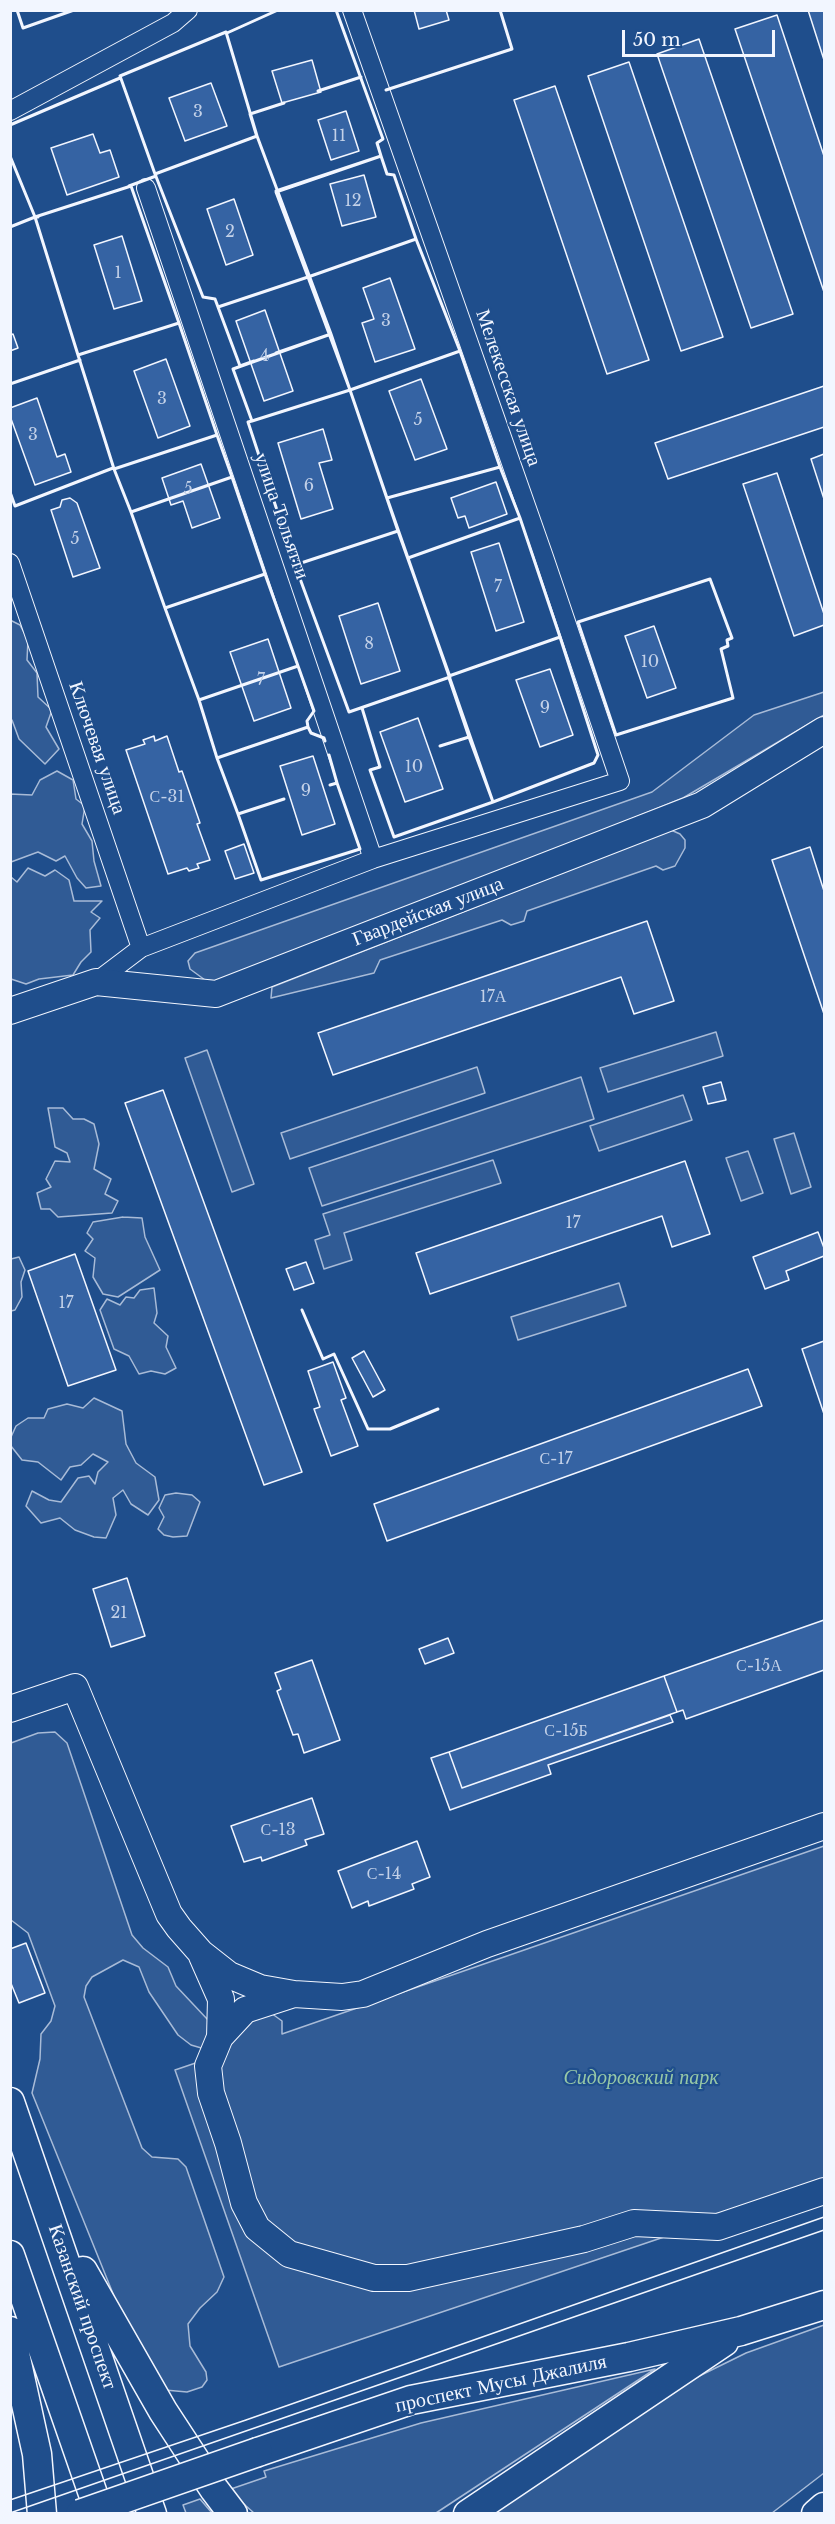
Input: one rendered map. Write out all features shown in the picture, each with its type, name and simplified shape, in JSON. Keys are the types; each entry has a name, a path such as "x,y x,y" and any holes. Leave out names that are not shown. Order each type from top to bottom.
{"main road":[{"name":"Казанский проспект","path":"10,2102 152,2514"},
{"path":"49,2212 163,2411 233,2514"},
{"path":"10,2255 100,2514"},
{"name":"проспект Мусы Джалиля","path":"80,2514 411,2400 629,2357 741,2331 825,2305"},
{"path":"10,2331 37,2454 42,2514"},
{"path":"468,2514 741,2331"},
{"path":"816,2514 825,2507"}],"street":[{"path":"10,111 173,23 188,10"},
{"name":"Мелекесская улица","path":"352,10 620,781 373,859"},
{"name":"улица Тольятти","path":"146,188 373,859"},
{"name":"Ключевая улица","path":"10,563 141,948"},
{"name":"Гвардейская улица","path":"10,1011 96,982 216,994 702,805 825,730"},
{"path":"96,982 141,948 373,859"},
{"path":"10,1709 75,1687 170,1914 182,1933 201,1953 229,1975 244,1983 294,1994 331,1997 363,1994 487,1944 825,1826"},
{"path":"201,1953 221,1999 220,2037"},
{"path":"294,1994 245,2010 220,2037 208,2066 211,2093 228,2143 243,2204 257,2228 289,2254 374,2278 408,2278 584,2239 634,2223 718,2227 825,2191"}],"shaded area":[{"path":"10,620 20,625 28,640 27,660 37,673 38,697 52,710 46,727 59,749 45,764 19,739 11,720"},
{"path":"824,692 824,715 683,798 229,982 205,980 190,969 188,961 195,953 652,792 754,715"},
{"path":"57,771 73,780 76,799 85,806 82,824 92,841 94,861 101,886 86,888 77,878 65,856 56,861 38,852 11,862 10,794 32,795 40,780"},
{"path":"671,830 680,834 685,840 685,848 675,866 663,870 656,866 527,911 524,921 511,925 502,920 380,960 374,973 271,998 272,987"},
{"path":"28,868 45,876 55,870 69,880 74,901 102,901 91,912 100,918 90,930 91,952 73,975 39,979 26,984 11,979 11,877 17,882"},
{"path":"716,1032 723,1056 608,1092 600,1068"},
{"path":"207,1050 254,1184 232,1192 185,1058"},
{"path":"477,1067 485,1093 290,1159 281,1133"},
{"path":"581,1077 594,1119 322,1206 309,1168"},
{"path":"683,1095 692,1120 599,1151 590,1126"},
{"path":"48,1108 63,1108 73,1119 84,1119 94,1124 99,1144 94,1169 111,1179 105,1194 118,1201 112,1213 58,1217 50,1209 41,1209 37,1193 51,1187 46,1179 55,1161 70,1162 67,1153 55,1147"},
{"path":"794,1133 811,1187 791,1194 774,1139"},
{"path":"748,1151 763,1193 741,1201 726,1158"},
{"path":"493,1160 501,1183 344,1233 352,1260 324,1269 315,1240 330,1235 323,1214"},
{"path":"123,1217 142,1218 145,1237 160,1270 118,1297 103,1294 93,1277 95,1258 85,1251 93,1239 87,1233 93,1222"},
{"path":"19,1257 25,1270 21,1282 22,1297 15,1310 11,1311 11,1259"},
{"path":"619,1283 626,1306 518,1340 511,1317"},
{"path":"154,1288 157,1313 154,1323 168,1336 166,1347 176,1368 165,1374 151,1371 139,1374 129,1356 114,1349 100,1310 107,1299 120,1305 126,1297 134,1298 140,1290"},
{"path":"94,1398 122,1411 126,1444 136,1463 155,1477 159,1500 148,1515 131,1504 123,1490 113,1498 116,1515 106,1538 94,1537 75,1530 60,1518 41,1523 26,1506 32,1491 49,1500 61,1502 78,1478 89,1476 95,1484 98,1472 108,1462 93,1454 81,1465 70,1467 61,1480 38,1462 22,1460 11,1446 11,1437 16,1426 28,1418 44,1418 48,1409 67,1404 83,1408"},
{"path":"176,1493 192,1495 200,1502 187,1536 164,1535 158,1529 164,1517 159,1508 165,1495"},
{"name":"Сидоровский парк","path":"55,1732 67,1743 132,1935 143,1948 168,1967 176,1986 208,2020 271,2013 282,2021 282,2034 824,1846 824,2183 279,2367 175,2070 222,2054 191,2045 178,2035 149,1992 139,1967 123,1960 92,1977 86,1986 84,1997 142,2148 152,2157 178,2159 186,2167 224,2277 217,2292 200,2308 188,2324 190,2346 206,2372 207,2380 202,2387 187,2392 165,2390 141,2363 32,2093 40,2059 41,2034 51,2021 55,2006 28,1933 11,1920 11,1743 38,1733"},
{"path":"824,2325 824,2473 772,2513 489,2514 679,2386 746,2353"},
{"path":"655,2369 436,2513 254,2513 228,2490 266,2477 264,2471 421,2423"},
{"path":"200,2499 212,2513 186,2513 183,2505"}],"building":[{"path":"414,10 446,10 449,20 419,29"},
{"path":"808,10 824,10 824,60"},
{"path":"777,15 824,156 824,292 735,29"},
{"path":"699,39 793,314 751,328 657,54"},
{"path":"312,60 321,92 282,103 272,71"},
{"path":"629,62 723,337 681,351 588,76"},
{"path":"211,83 227,126 185,141 169,98"},
{"path":"555,86 649,360 607,374 514,100"},
{"path":"346,111 359,151 331,160 318,120"},
{"path":"93,134 100,153 110,150 119,177 67,195 51,148"},
{"path":"364,175 376,217 342,226 330,184"},
{"path":"234,199 253,255 226,265 207,209"},
{"path":"122,236 142,301 114,309 94,245"},
{"path":"390,278 415,349 375,362 362,323 374,319 363,288"},
{"path":"265,310 293,391 264,401 236,321"},
{"path":"13,334 18,348 10,351 10,335"},
{"path":"166,359 190,426 158,438 134,371"},
{"path":"421,379 447,449 415,460 389,391"},
{"path":"824,386 824,427 668,479 655,443"},
{"path":"37,398 57,457 65,454 71,472 35,485 10,416 10,408"},
{"path":"323,429 332,460 319,463 333,509 301,519 278,443"},
{"path":"824,454 824,499 811,459"},
{"path":"201,464 220,518 192,528 183,501 171,505 162,478"},
{"path":"777,473 824,614 824,625 794,636 743,484"},
{"path":"496,482 507,514 469,528 465,516 458,518 451,498"},
{"path":"70,498 77,503 100,568 73,577 51,510 60,507 62,500"},
{"path":"499,543 524,622 496,631 471,552"},
{"path":"378,603 400,671 361,684 339,616"},
{"path":"654,626 676,688 647,698 625,636"},
{"path":"268,639 291,708 254,721 230,652"},
{"path":"550,669 573,735 540,747 516,680"},
{"path":"418,718 443,789 405,802 380,732"},
{"path":"154,736 155,741 167,736 179,772 182,771 210,860 197,864 199,868 189,871 187,868 168,874 126,750 145,744 143,740"},
{"path":"313,756 335,824 302,835 280,766"},
{"path":"244,844 254,873 235,879 225,851"},
{"path":"810,847 824,891 824,1014 772,860"},
{"path":"647,921 674,1001 634,1014 621,977 333,1075 318,1033"},
{"path":"721,1082 726,1100 708,1104 703,1087"},
{"path":"163,1090 302,1472 264,1485 125,1103"},
{"path":"685,1161 710,1234 672,1247 662,1216 430,1294 416,1253"},
{"path":"818,1232 824,1248 824,1256 786,1271 789,1280 765,1289 753,1257"},
{"path":"75,1254 116,1370 68,1386 28,1271"},
{"path":"306,1262 314,1283 294,1290 286,1269"},
{"path":"824,1341 824,1414 802,1349"},
{"path":"364,1351 385,1390 373,1397 352,1358"},
{"path":"333,1362 346,1398 341,1400 358,1446 331,1456 314,1409 320,1407 308,1371"},
{"path":"748,1369 762,1406 387,1541 374,1504"},
{"path":"127,1578 145,1636 111,1647 93,1589"},
{"path":"824,1620 824,1670 686,1719 683,1710 677,1712 664,1676"},
{"path":"448,1638 454,1653 425,1664 419,1649"},
{"path":"312,1660 340,1740 304,1753 298,1734 293,1735 277,1691 281,1689 275,1673"},
{"path":"664,1676 677,1712 462,1788 449,1752"},
{"path":"670,1715 673,1722 548,1765 551,1774 450,1810 431,1758 449,1752 462,1788"},
{"path":"312,1798 324,1834 305,1840 307,1845 262,1861 261,1857 244,1862 231,1826"},
{"path":"417,1841 430,1877 412,1884 414,1889 369,1906 368,1901 352,1908 338,1871"},
{"path":"26,1943 45,1993 19,2003 10,1981 10,1949"}],"tram line":[{"path":"10,2500 246,2420 824,2217"},
{"path":"10,2513 824,2230"}],"wall":[{"path":"17,10 23,28 74,10"},
{"path":"227,33 278,10"},
{"path":"276,191 381,156 377,143 383,139 336,10"},
{"path":"386,90 512,49 500,10"},
{"path":"226,32 257,136 155,174 120,76 226,32"},
{"path":"318,91 361,77"},
{"path":"10,125 120,78"},
{"path":"257,137 250,114 284,103"},
{"path":"276,353 331,334 257,136 155,174 203,297 215,299 218,307 308,277"},
{"path":"10,156 35,217 38,217"},
{"path":"381,156 387,174 394,175 416,239 308,277 276,192 381,156"},
{"path":"129,186 156,176"},
{"path":"131,186 179,323 78,355 35,217 131,186"},
{"path":"10,227 35,217"},
{"path":"416,239 460,351 350,390 308,277 416,239"},
{"path":"254,361 240,366 218,307 308,277"},
{"path":"179,323 217,435 114,469 78,355 179,323"},
{"path":"331,334 350,390 252,421 233,369 331,334"},
{"path":"350,390 387,498 500,467 460,351 350,390 248,422 295,565 398,531 350,390"},
{"path":"10,384 80,360 80,362"},
{"path":"217,435 232,477 131,512 114,469 217,435"},
{"path":"500,467 520,518 408,558 387,498 500,467"},
{"path":"10,492 15,506 113,468"},
{"path":"232,477 265,574 165,608 131,512 232,477"},
{"path":"520,518 560,637 449,676 408,558 520,518"},
{"path":"398,531 450,677 349,712 295,565 398,531"},
{"path":"265,574 298,666 199,700 165,608 265,574"},
{"path":"710,579 732,638 727,640 728,646 721,649 733,698 616,735 578,622 710,579"},
{"path":"560,637 598,755 594,763 493,802 449,676 560,637"},
{"path":"298,666 314,711 307,721 308,727 217,758 199,700 298,666"},
{"path":"449,678 469,737"},
{"path":"364,707 362,708 380,767 370,770 394,837 493,802 469,737 440,746"},
{"path":"308,727 311,733 324,738 325,741"},
{"path":"329,755 337,783 330,785"},
{"path":"220,757 217,758 238,814 284,799"},
{"path":"238,814 261,880 360,849 337,783"},
{"path":"302,1310 323,1359 334,1354 368,1429 390,1429 438,1409"}]}
